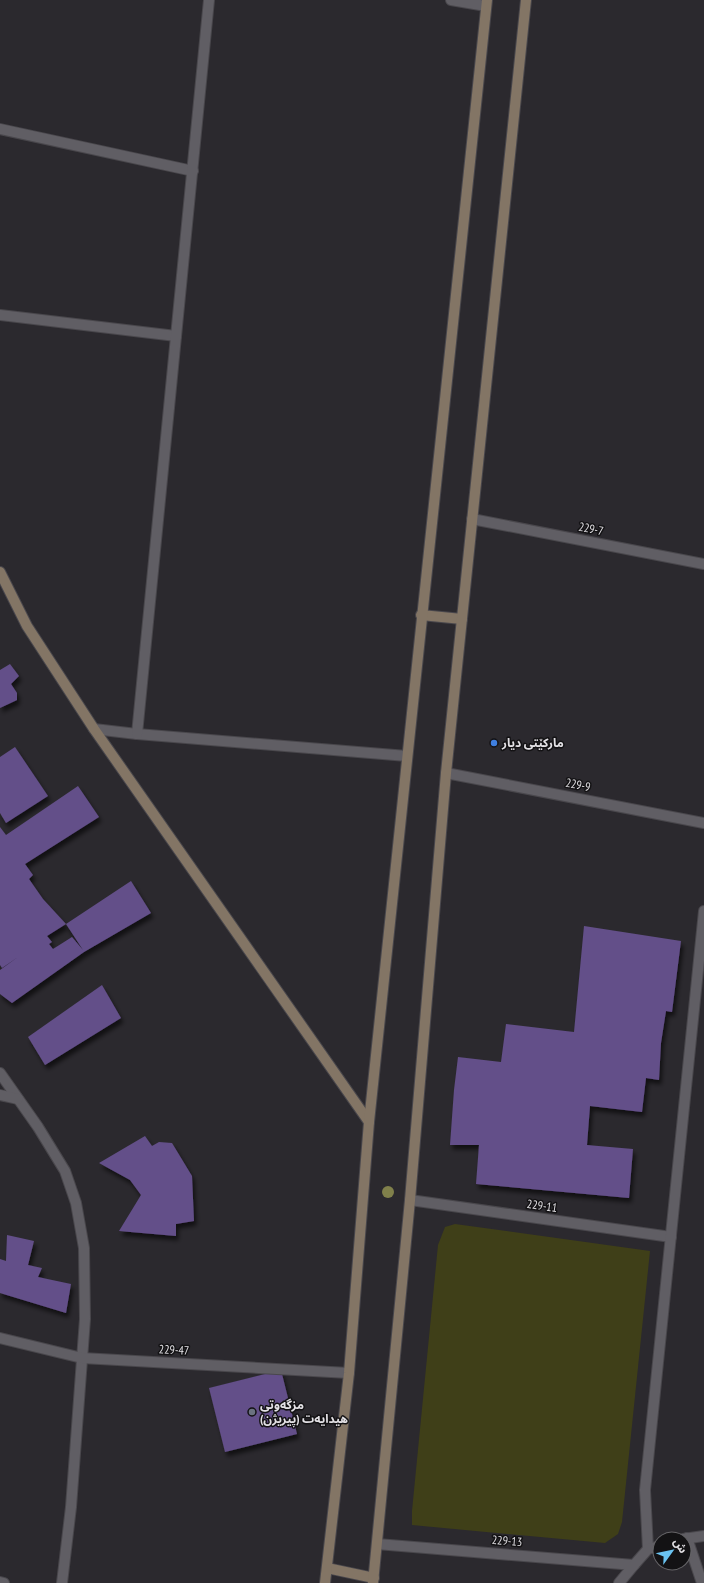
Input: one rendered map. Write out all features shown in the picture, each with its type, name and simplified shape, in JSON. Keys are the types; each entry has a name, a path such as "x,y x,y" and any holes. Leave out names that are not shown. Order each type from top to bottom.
{"street":[{"path":"136,734 209,0"},
{"path":"325,1583 348,1373 369,1122 486,3 450,0"},
{"path":"327,1568 373,1580 410,1200 446,773 526,0"},
{"path":"0,129 193,171"},
{"path":"0,315 176,336"},
{"name":"229-7","path":"472,519 704,564"},
{"path":"0,572 3,585 27,626 94,729 369,1122"},
{"path":"422,615 462,619"},
{"path":"94,729 136,734 407,756"},
{"name":"229-9","path":"446,773 704,823"},
{"path":"648,1549 645,1490 704,911"},
{"path":"0,1073 38,1127 65,1171 76,1203 84,1248 85,1319 71,1507 62,1583"},
{"path":"0,1095 18,1099"},
{"name":"229-11","path":"410,1200 670,1237"},
{"name":"229-47","path":"0,1338 82,1358 348,1373"},
{"path":"692,1537 704,1536"},
{"name":"229-13","path":"377,1544 634,1564"},
{"path":"619,1583 648,1549 652,1548"},
{"path":"692,1557 702,1583"},
{"path":"0,1582 4,1583"}],"shaded area":[{"path":"455,1224 650,1251 622,1522 618,1534 605,1543 412,1525 412,1511 438,1245 445,1227"}],"building":[{"path":"10,664 19,676 11,684 17,693 17,700 0,708 0,670"},
{"path":"15,747 48,796 6,823 0,813 0,757"},
{"path":"78,786 99,817 25,864 33,875 29,879 43,899 66,924 131,881 151,913 84,952 12,1003 0,994 0,970 18,957 2,968 0,965 0,827 6,835","holes":["66,924 83,950 72,937 53,949 49,944 52,942 47,936"]},
{"path":"584,926 681,941 672,1012 666,1011 661,1043 659,1080 646,1078 642,1112 590,1106 587,1145 633,1149 629,1198 476,1184 479,1145 450,1145 458,1057 501,1062 506,1024 574,1032"},
{"path":"102,985 121,1018 45,1065 28,1037"},
{"path":"145,1136 152,1146 159,1142 172,1143 192,1176 194,1221 176,1224 176,1236 119,1231 141,1195 130,1180 99,1163"},
{"path":"7,1235 34,1241 28,1265 42,1268 38,1277 71,1284 66,1313 0,1293 0,1259 6,1261"},
{"path":"281,1370 297,1434 225,1452 209,1388"}],"place":[{"name":"مارکێتی دیار","path":"494,743"},
{"name":"مزگه‌وتی هیدایه‌ت (پیریژن)","path":"252,1412"}]}
